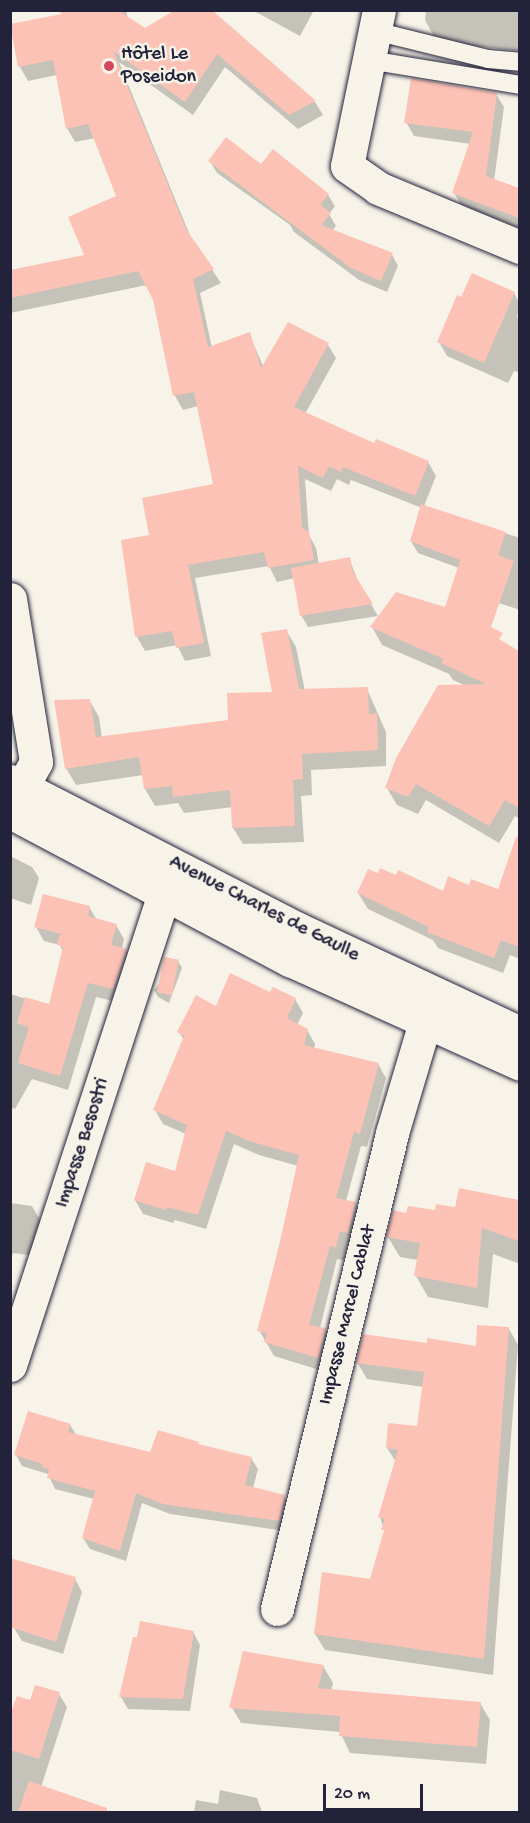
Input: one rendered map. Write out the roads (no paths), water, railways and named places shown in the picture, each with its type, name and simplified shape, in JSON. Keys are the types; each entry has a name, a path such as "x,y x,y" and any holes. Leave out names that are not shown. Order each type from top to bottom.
{"street":[{"path":"375,34 347,166 378,188 519,247"},
{"path":"10,599 36,762 14,793"},
{"name":"Avenue Charles de Gaulle","path":"14,793 178,866 298,929 429,1008 518,1052"},
{"name":"Avenue Charles de Gaulle","path":"14,793 160,909 290,960 429,1008"},
{"name":"Impasse Besostri","path":"10,1365 160,909 178,866"},
{"name":"Impasse Marcel Cablat","path":"277,1609 392,1133 429,1008"}],"lane":[{"path":"375,34 488,59 519,62"},
{"path":"375,34 519,85"}],"place":[{"name":"Hôtel Le Poseidon","path":"109,66"}]}
